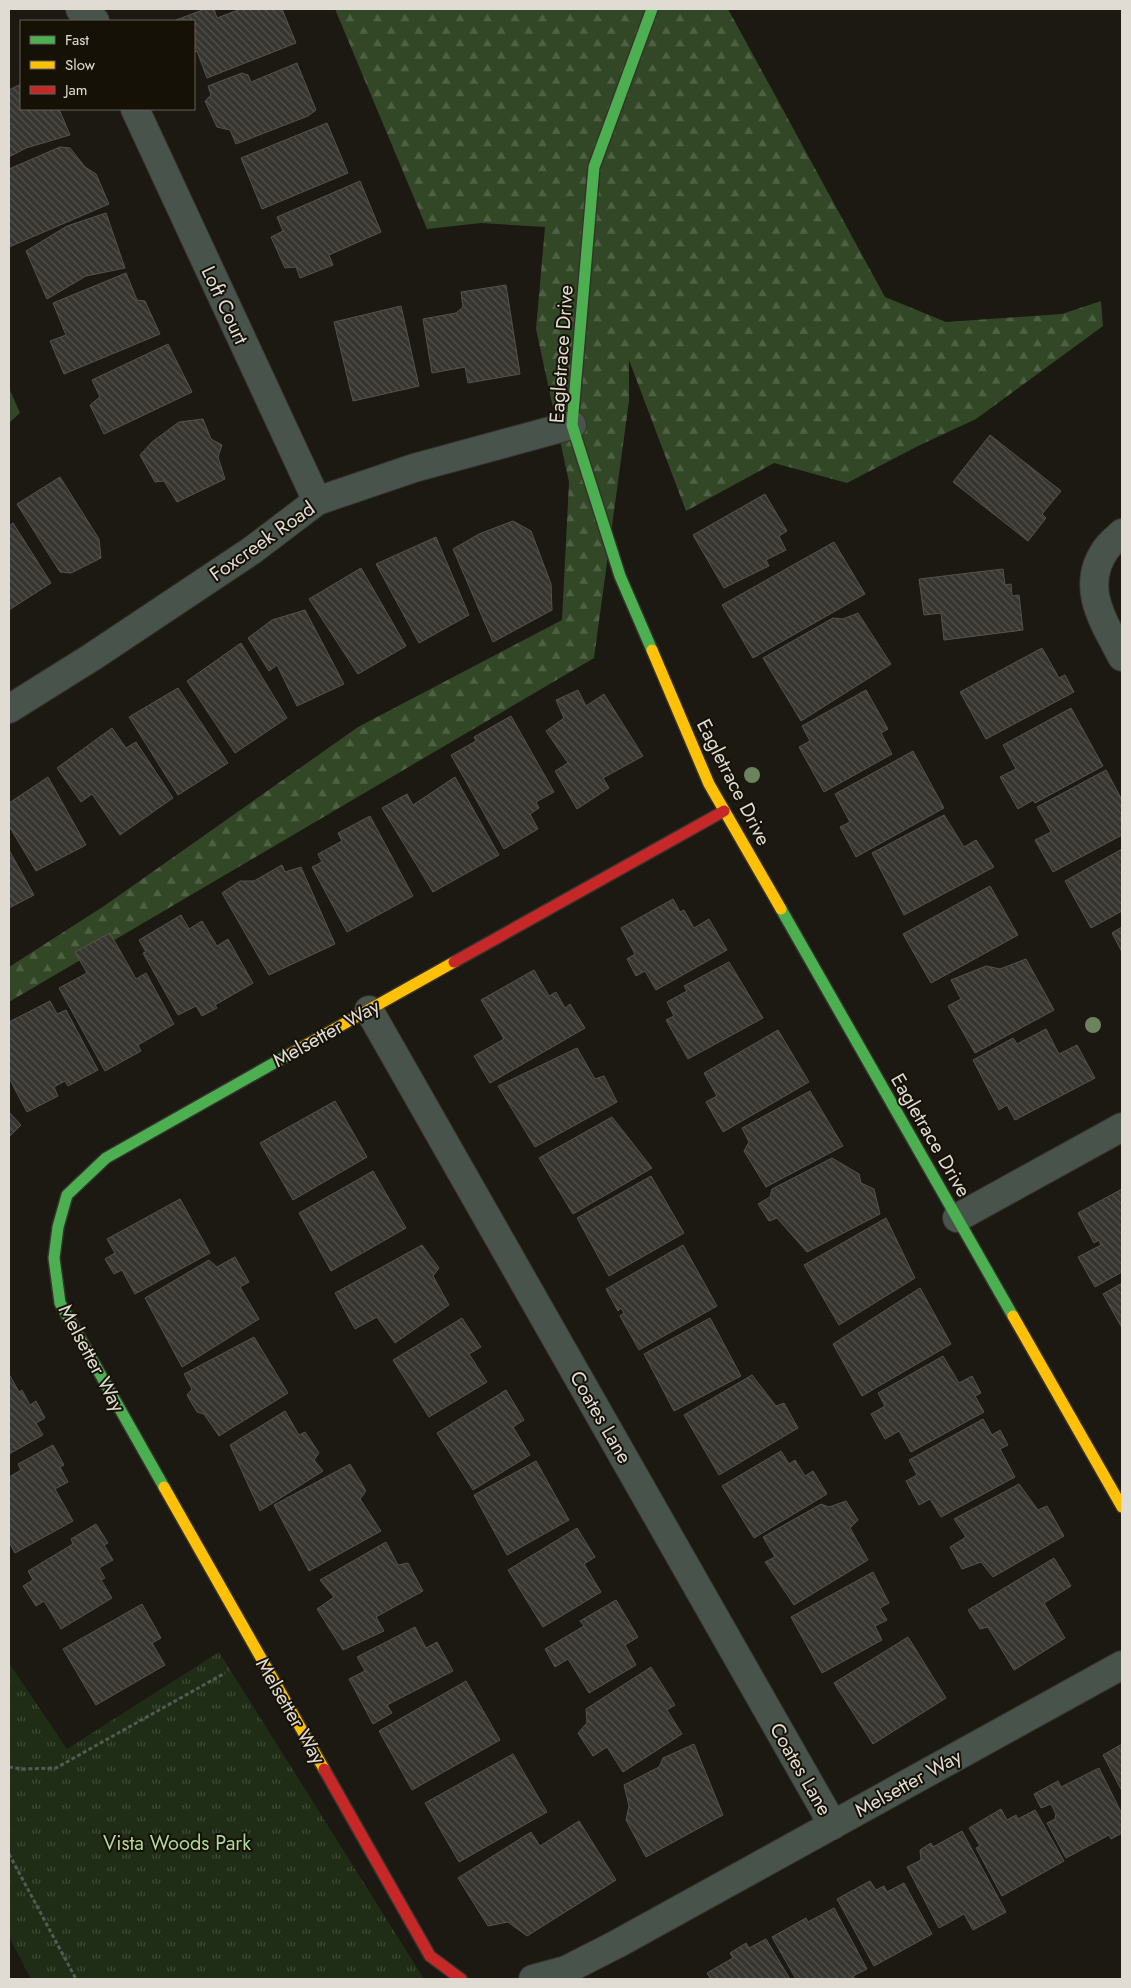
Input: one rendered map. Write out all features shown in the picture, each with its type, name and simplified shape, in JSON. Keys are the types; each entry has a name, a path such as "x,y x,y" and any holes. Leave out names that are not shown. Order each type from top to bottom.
{"street":[{"path":"80,9 94,20"},
{"name":"Eagletrace Drive","path":"652,9 594,167 572,425 620,576 709,784 1122,1507"},
{"name":"Loft Court","path":"135,110 317,501"},
{"name":"Foxcreek Road","path":"9,708 92,657 251,551 317,501 414,468 572,425"},
{"path":"1122,533 1106,548 1096,566 1092,587 1100,616 1122,657"},
{"name":"Melsetter Way","path":"461,1979 430,1956 60,1303 54,1258 58,1227 67,1195 106,1158 724,811"},
{"name":"Coates Lane","path":"369,1010 833,1824"},
{"path":"957,1218 1122,1127"},
{"name":"Melsetter Way","path":"533,1979 566,1970 617,1944 1122,1665"}],"path":[{"path":"9,1767 23,1769 56,1768 225,1673"},
{"path":"9,1854 76,1979"}],"green space":[{"path":"335,9 728,9 885,297 946,322 1062,314 1101,301 1103,326 976,419 918,446 847,483 774,463 686,511 629,360 629,401 594,658 9,1002 9,967 104,906 358,727 562,620 569,482 536,329 545,227 481,223 427,229"},
{"path":"9,388 20,413 9,423"},
{"name":"Vista Woods Park","path":"219,1652 424,1979 31,1979 9,1937 9,1663 67,1749"}],"building":[{"path":"205,9 214,9 217,18 241,9 282,9 296,43 207,78 197,51 195,52 195,20 176,20"},
{"path":"297,63 316,110 308,116 236,144 230,130 217,127 205,101 211,95 208,86 242,73 248,75 251,82"},
{"path":"20,84 20,110 59,110 70,135 26,148 9,157 9,90"},
{"path":"327,123 348,173 262,209 241,158"},
{"path":"60,147 70,148 85,167 96,174 109,204 9,247 9,169"},
{"path":"360,181 381,232 329,255 333,265 300,278 296,267 285,268 271,237 283,231 277,217"},
{"path":"106,213 125,268 86,276 47,299 26,251 67,226"},
{"path":"126,273 137,300 145,301 160,334 64,374 50,341 66,335 53,303"},
{"path":"506,285 520,374 468,383 465,367 432,373 423,319 456,313 463,307 461,292"},
{"path":"401,306 419,386 353,401 334,322"},
{"path":"168,344 192,392 104,434 90,405 100,397 92,380"},
{"path":"203,419 211,439 222,445 218,457 225,479 177,502 164,481 155,482 140,455 152,442 179,422"},
{"path":"990,435 1061,491 1042,514 1046,518 1028,541 953,482"},
{"path":"60,477 99,539 101,558 71,573 60,572 17,504"},
{"path":"765,494 787,531 779,536 786,550 766,560 769,566 724,588 693,535"},
{"path":"513,521 531,531 551,584 552,610 493,642 453,549 479,534"},
{"path":"13,523 51,583 9,610 9,526"},
{"path":"436,537 469,615 419,643 376,564"},
{"path":"834,542 865,594 753,658 722,605"},
{"path":"361,568 406,646 358,674 309,599"},
{"path":"1003,569 1005,585 1011,584 1012,596 1019,595 1023,630 944,640 941,613 924,615 919,579"},
{"path":"305,610 344,684 297,706 277,665 269,671 248,638 272,620"},
{"path":"858,613 891,664 801,721 763,658 833,618 843,619"},
{"path":"241,643 287,718 235,753 187,681"},
{"path":"1042,648 1059,678 1065,675 1074,692 986,739 960,692"},
{"path":"178,688 228,763 178,795 129,717"},
{"path":"578,690 586,706 604,694 643,756 603,778 609,788 577,809 555,771 568,763 546,731 564,718 556,700"},
{"path":"866,690 888,729 881,733 892,754 824,792 799,747 810,741 802,726"},
{"path":"1071,708 1103,766 1035,803 1033,800 1018,809 1000,777 1016,769 1003,745"},
{"path":"511,716 554,792 536,802 539,808 530,814 538,829 504,849 451,755 476,741 474,737"},
{"path":"112,728 126,748 136,742 173,798 120,835 92,794 81,802 57,768"},
{"path":"913,751 944,808 856,857 840,827 850,822 835,794"},
{"path":"1106,770 1122,800 1120,805 1122,816 1120,818 1122,821 1122,835 1053,872 1035,840 1051,832 1037,807"},
{"path":"48,777 86,845 36,871 9,826 9,803"},
{"path":"455,777 499,855 433,892 382,808 407,794 413,805"},
{"path":"944,815 964,847 976,840 994,867 904,915 872,853"},
{"path":"370,816 413,896 347,932 312,867 322,862 318,854 342,841 338,833"},
{"path":"1122,849 1122,911 1091,928 1065,881"},
{"path":"9,850 34,895 9,908"},
{"path":"282,865 285,872 301,867 335,944 269,975 222,893 240,881 254,881"},
{"path":"990,886 1018,935 931,983 903,934"},
{"path":"673,899 680,912 684,910 694,928 709,919 727,950 656,990 645,971 636,976 627,959 635,954 621,928"},
{"path":"181,915 189,929 202,921 217,946 228,939 253,983 215,1005 217,1008 202,1016 196,1006 178,1015 143,953 146,952 139,940"},
{"path":"1122,927 1122,952 1112,933"},
{"path":"110,933 136,979 146,973 174,1024 138,1045 141,1051 105,1071 59,988 87,973 75,952"},
{"path":"1026,959 1054,1010 975,1053 948,1006 961,999 951,980 986,966 1000,969"},
{"path":"729,962 763,1018 688,1059 666,1020 674,1016 667,1002 687,991 684,986"},
{"path":"534,970 549,996 556,992 565,1008 570,1004 585,1028 490,1083 474,1056 504,1039 481,1000"},
{"path":"50,1001 57,1014 66,1010 98,1070 68,1086 65,1081 54,1087 58,1096 27,1112 9,1078 9,1022"},
{"path":"1046,1029 1059,1054 1077,1045 1095,1078 1015,1120 1007,1105 999,1110 973,1060 1013,1038 1017,1044"},
{"path":"778,1030 809,1082 723,1132 706,1102 717,1096 704,1073"},
{"path":"577,1048 595,1079 604,1076 617,1102 535,1147 498,1086"},
{"path":"810,1091 843,1146 766,1187 744,1151 749,1142 742,1128"},
{"path":"335,1101 367,1157 293,1200 260,1143"},
{"path":"9,1112 21,1125 9,1137"},
{"path":"612,1117 652,1168 573,1214 539,1158"},
{"path":"832,1158 859,1174 861,1183 874,1189 880,1214 807,1252 777,1218 769,1221 758,1204 770,1197 772,1189"},
{"path":"373,1171 406,1228 331,1271 299,1213"},
{"path":"651,1176 684,1233 609,1276 577,1218"},
{"path":"1122,1189 1122,1272 1095,1287 1078,1257 1101,1245 1099,1240 1094,1243 1078,1213"},
{"path":"180,1199 210,1253 135,1294 122,1270 114,1274 105,1259 115,1253 107,1239"},
{"path":"886,1218 915,1278 839,1325 804,1265"},
{"path":"422,1245 439,1268 433,1276 449,1305 395,1343 377,1317 355,1329 335,1293"},
{"path":"683,1245 717,1306 639,1350 620,1316 624,1313 621,1308 618,1311 606,1289"},
{"path":"235,1257 249,1282 240,1287 259,1319 182,1367 145,1298 209,1260 217,1267"},
{"path":"1122,1283 1122,1328 1103,1294"},
{"path":"920,1288 951,1344 862,1396 833,1344"},
{"path":"462,1318 481,1347 469,1354 487,1382 429,1417 393,1360"},
{"path":"710,1318 741,1376 674,1411 644,1354"},
{"path":"254,1337 288,1393 219,1436 204,1414 197,1412 187,1395 192,1389 184,1374"},
{"path":"943,1356 959,1383 972,1376 981,1393 975,1396 984,1412 911,1452 899,1431 885,1439 871,1414 885,1406 878,1393"},
{"path":"9,1374 19,1392 22,1390 30,1405 36,1401 45,1418 36,1423 43,1435 9,1454"},
{"path":"752,1375 776,1406 784,1403 798,1428 719,1475 684,1415"},
{"path":"506,1390 524,1420 513,1427 530,1455 473,1490 437,1433"},
{"path":"285,1411 299,1435 305,1432 319,1453 314,1460 323,1471 260,1511 230,1445"},
{"path":"983,1419 992,1435 1000,1430 1008,1445 1000,1449 1015,1477 941,1517 930,1499 919,1505 906,1481 917,1475 909,1460"},
{"path":"53,1445 64,1465 60,1467 68,1482 55,1489 73,1521 15,1553 9,1542 9,1477 21,1470 18,1464"},
{"path":"781,1451 789,1464 795,1460 805,1476 813,1471 827,1494 754,1538 722,1486"},
{"path":"536,1461 569,1520 507,1555 474,1495"},
{"path":"350,1464 366,1491 360,1499 381,1531 309,1571 274,1505"},
{"path":"1019,1484 1038,1510 1047,1506 1064,1536 993,1577 981,1562 962,1569 950,1547 966,1537 954,1519"},
{"path":"846,1501 858,1520 850,1528 868,1560 794,1605 765,1562 775,1557 763,1537 821,1504 829,1507"},
{"path":"96,1524 108,1543 104,1545 113,1560 99,1568 105,1578 101,1580 112,1598 61,1629 44,1601 36,1606 23,1586 33,1580 28,1571 73,1544 71,1539"},
{"path":"577,1528 595,1557 584,1564 601,1592 543,1627 508,1570"},
{"path":"386,1542 398,1565 408,1563 423,1591 376,1617 384,1631 343,1650 317,1609 334,1597 320,1580"},
{"path":"1054,1558 1071,1586 1044,1603 1065,1638 1014,1670 988,1627 980,1629 968,1610"},
{"path":"873,1572 889,1603 880,1608 887,1620 875,1626 882,1640 822,1673 791,1617"},
{"path":"616,1600 638,1637 625,1645 636,1665 589,1693 568,1659 555,1667 545,1649 584,1626 580,1621"},
{"path":"142,1604 161,1638 152,1643 165,1665 96,1705 63,1649"},
{"path":"415,1627 426,1648 437,1642 453,1671 387,1705 392,1713 373,1724 349,1679 365,1671 357,1657"},
{"path":"908,1637 946,1698 873,1744 834,1683"},
{"path":"651,1667 675,1705 667,1710 682,1734 623,1772 607,1747 593,1756 578,1733 587,1723 586,1709"},
{"path":"466,1681 500,1740 412,1790 379,1731"},
{"path":"694,1744 723,1815 646,1857 626,1820 629,1806 624,1785 659,1767 663,1758"},
{"path":"1122,1744 1122,1791 1103,1755"},
{"path":"513,1754 547,1812 459,1862 425,1803"},
{"path":"1099,1768 1122,1814 1122,1833 1111,1839 1109,1835 1066,1858 1047,1823 1055,1819 1056,1814 1051,1804 1041,1808 1034,1794 1058,1781 1061,1787"},
{"path":"1001,1809 1007,1820 1016,1815 1018,1819 1035,1810 1064,1861 1002,1896 976,1848 980,1846 969,1828"},
{"path":"579,1821 616,1880 527,1936 508,1922 488,1926 458,1878 531,1832 540,1846"},
{"path":"962,1831 1006,1912 973,1930 964,1914 939,1928 907,1867 921,1860 920,1850 931,1843 933,1847"},
{"path":"870,1881 876,1890 884,1886 887,1892 904,1883 932,1934 874,1966 837,1899"},
{"path":"834,1908 867,1969 853,1976 855,1979 796,1979 772,1937 806,1918 808,1922"},
{"path":"766,1939 790,1979 711,1979 707,1973 733,1958 730,1953 746,1943 749,1948"}],"traffic: fast":[{"path":"652,9 594,167 572,425 620,576 652,650"},
{"path":"781,909 1013,1316"},
{"path":"164,1487 60,1303 54,1258 58,1227 67,1195 106,1158 290,1054"}],"traffic: slow":[{"path":"652,650 709,784 781,909"},
{"path":"290,1054 454,962"},
{"path":"1013,1316 1122,1507"},
{"path":"164,1487 324,1769"}],"traffic: jam":[{"path":"454,962 724,811"},
{"path":"324,1769 430,1956 461,1979"}]}
